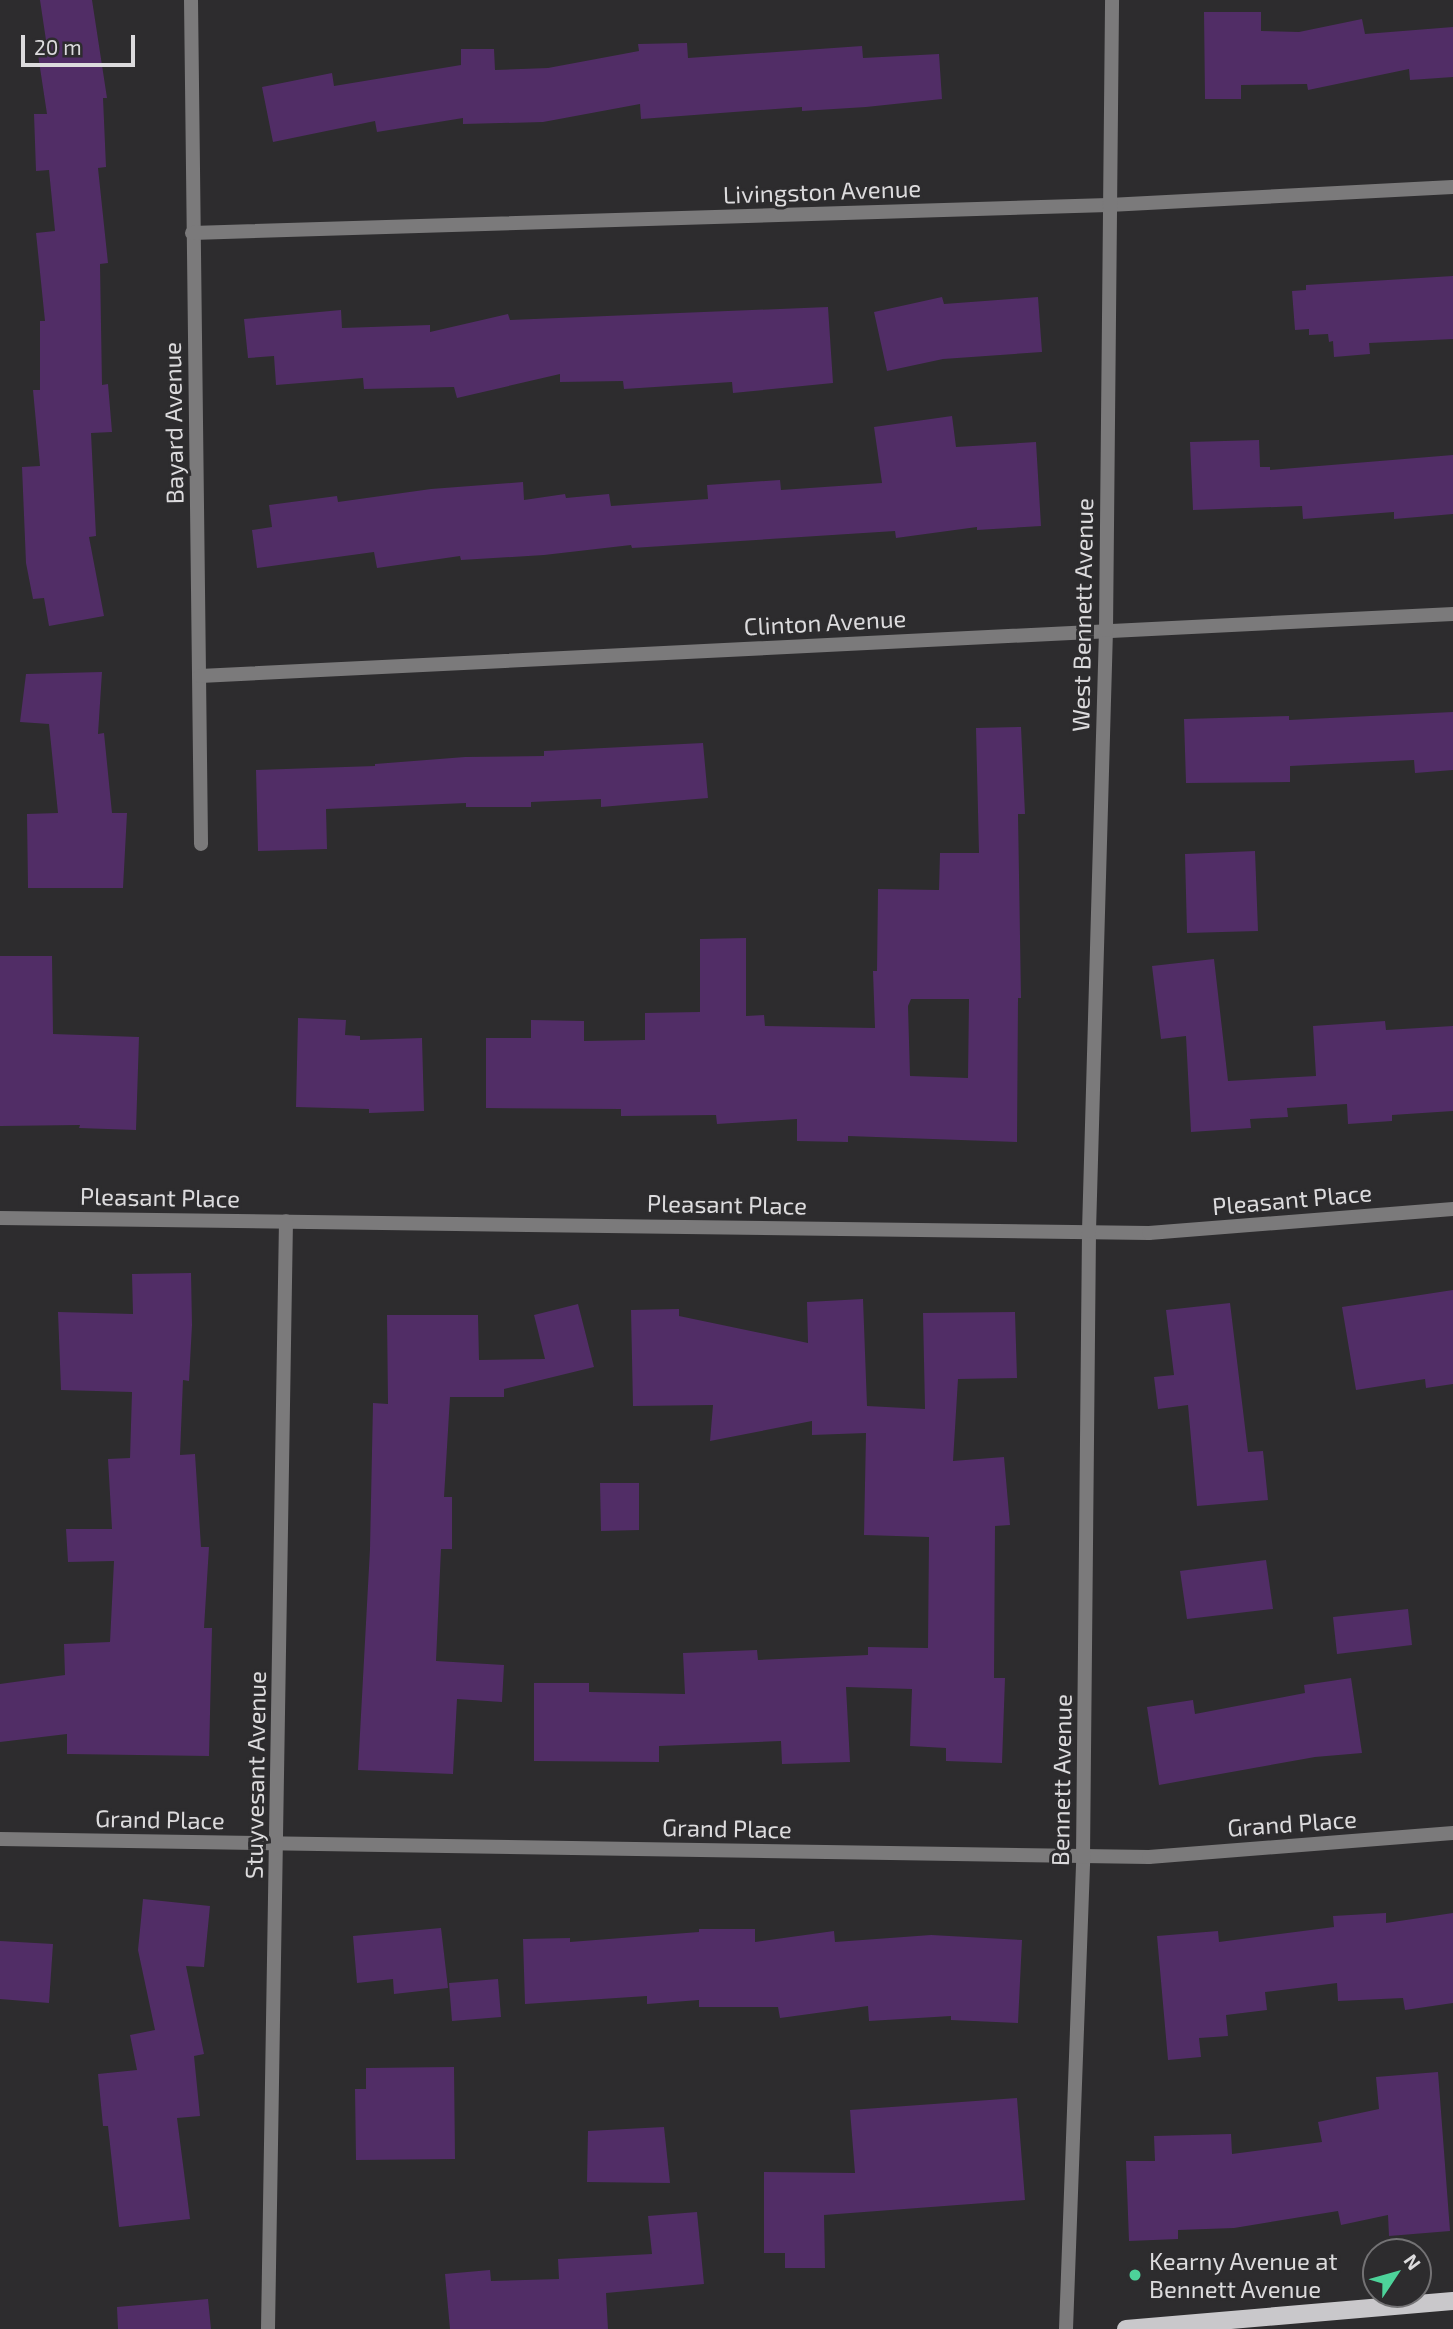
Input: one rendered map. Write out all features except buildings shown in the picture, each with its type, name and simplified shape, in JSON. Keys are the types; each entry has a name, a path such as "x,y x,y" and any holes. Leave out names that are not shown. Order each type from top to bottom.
{"main road":[{"path":"1126,2329 1453,2301"}],"street":[{"name":"Bayard Avenue","path":"191,0 201,845"},
{"name":"West Bennett Avenue","path":"1089,1231 1106,631 1112,0"},
{"name":"Livingston Avenue","path":"192,233 1109,205 1453,187"},
{"name":"Clinton Avenue","path":"200,676 1453,614"},
{"name":"Pleasant Place","path":"0,1218 1149,1233 1453,1209"},
{"name":"Stuyvesant Avenue","path":"268,2329 286,1222"},
{"name":"Bennett Avenue","path":"1066,2329 1083,1857 1089,1231"},
{"name":"Grand Place","path":"0,1839 1149,1857 1453,1833"}],"place":[{"name":"Kearny Avenue at Bennett Avenue","path":"1135,2275"}]}
